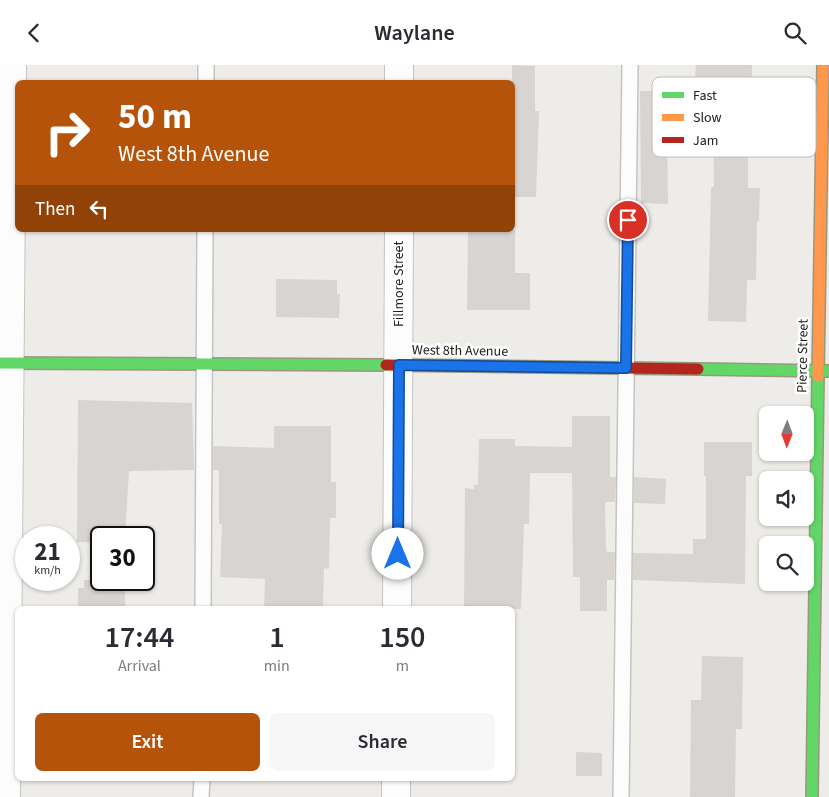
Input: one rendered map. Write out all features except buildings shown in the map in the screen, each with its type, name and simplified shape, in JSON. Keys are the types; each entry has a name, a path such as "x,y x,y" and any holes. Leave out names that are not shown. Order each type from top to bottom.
{"street":[{"path":"6,797 5,363 12,65"},
{"path":"399,65 399,80"},
{"name":"Pierce Street","path":"812,797 823,371 823,65"},
{"name":"Fillmore Street","path":"397,606 399,232"},
{"name":"West 8th Avenue","path":"5,363 399,365 823,371"},
{"path":"396,781 396,797"}],"lane":[{"path":"206,65 206,80"},
{"path":"621,797 630,65"},
{"path":"203,606 205,232"},
{"path":"201,797 202,781"}],"traffic: fast":[{"path":"0,363 386,365"},
{"path":"698,369 829,371"},
{"path":"812,797 818,376"}],"traffic: slow":[{"path":"818,376 823,65"}],"traffic: jam":[{"path":"386,365 698,369"}],"route":[{"path":"398,554 399,365 626,368 628,220"}]}
